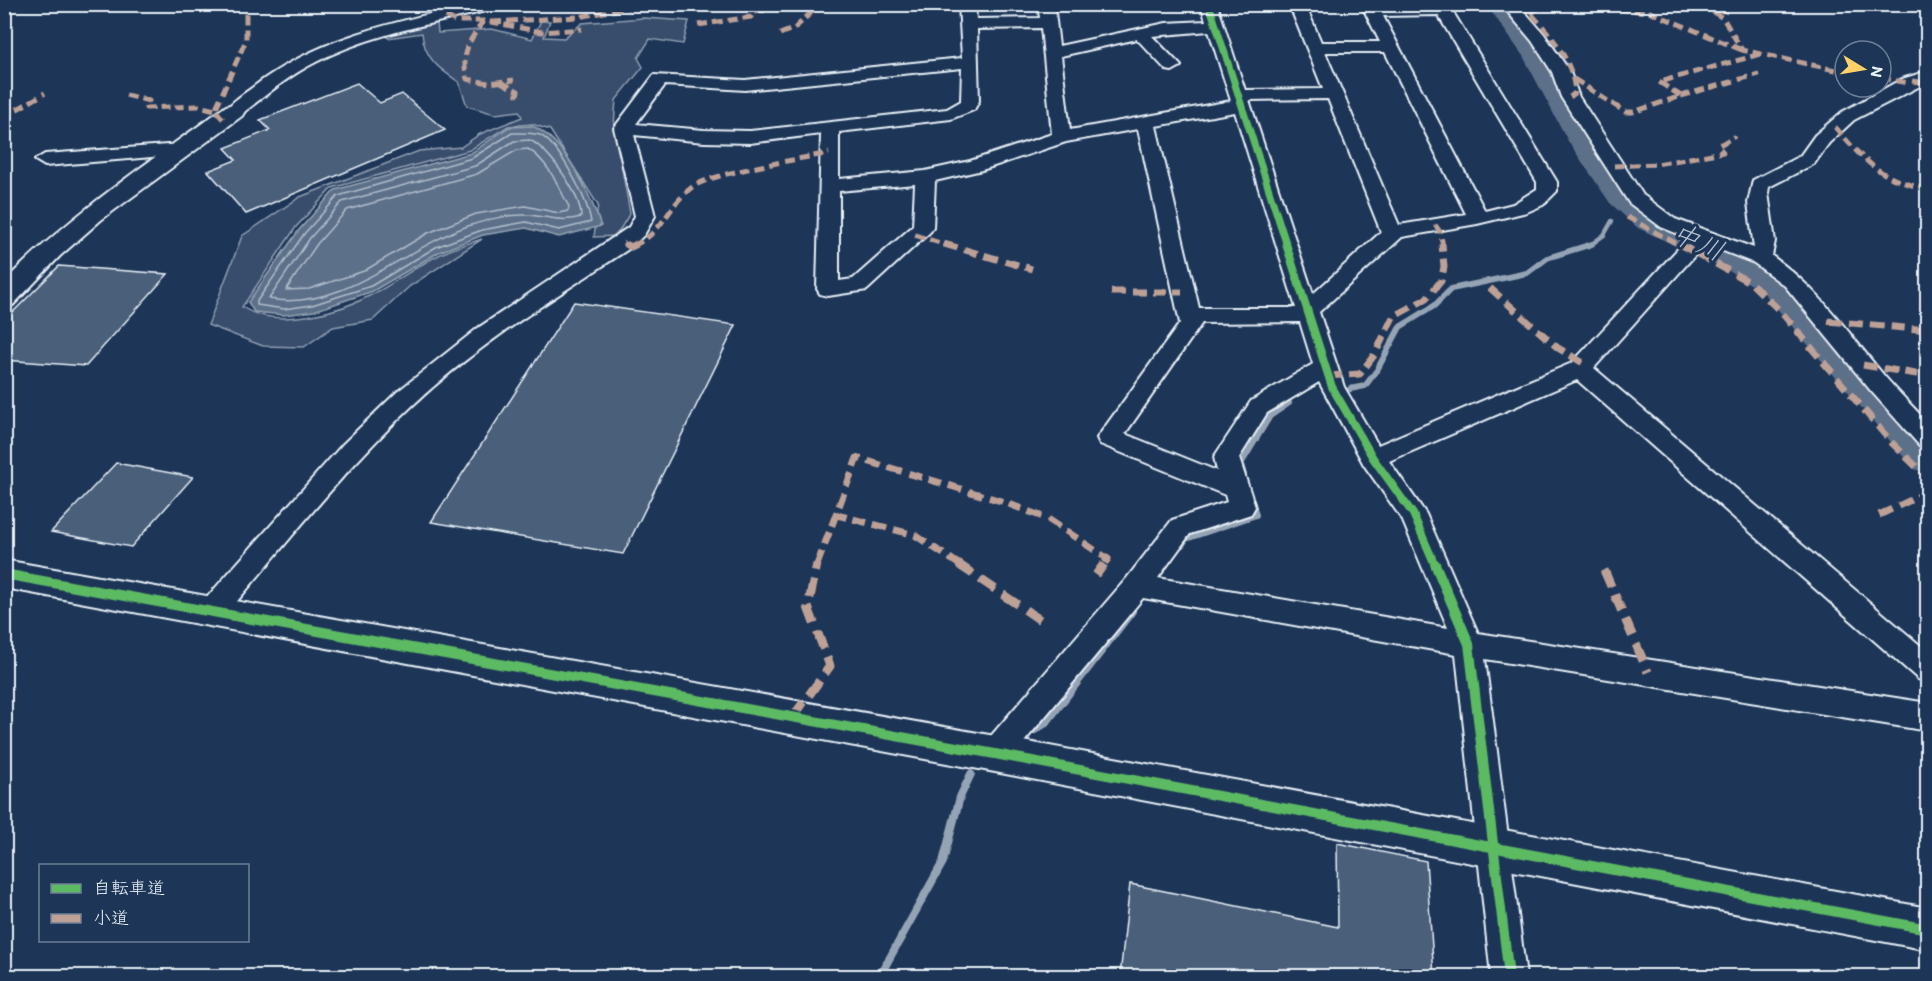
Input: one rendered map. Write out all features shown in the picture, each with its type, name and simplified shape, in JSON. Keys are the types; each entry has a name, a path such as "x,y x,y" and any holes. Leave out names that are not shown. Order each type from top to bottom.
{"street":[{"path":"4,299 51,250 92,215 286,72 321,53 356,39 496,4"},
{"path":"623,128 729,138 830,130 951,114 963,109 970,101 971,62 967,4"},
{"path":"1046,4 1062,137"},
{"path":"1209,4 1332,387 1373,458 1413,514 1469,644 1509,976"},
{"path":"1297,4 1392,233"},
{"path":"1509,4 1538,38 1561,72 1570,97 1636,199 1697,241 1761,258 1808,296 1879,385 1928,439"},
{"path":"356,39 412,5"},
{"path":"1189,316 1307,313 1392,233 1478,218 1534,203 1547,190 1547,182 1442,7 1371,8 1478,218"},
{"path":"967,24 1048,23"},
{"path":"1052,53 1166,28 1216,26"},
{"path":"1140,33 1172,66"},
{"path":"1316,48 1389,47"},
{"path":"623,128 660,79 745,85 971,62"},
{"path":"1761,258 1766,249 1758,201 1760,184 1796,168 1807,160 1822,139 1848,116 1908,83 1928,76"},
{"path":"829,186 925,177 975,166 1062,137 1146,122 1239,100 1335,94"},
{"path":"1146,122 1191,324 1109,438 1235,489"},
{"path":"212,611 352,451 405,398 486,333 623,243 636,231 645,216 623,128"},
{"path":"830,130 828,289 850,288 859,285 923,228 925,177"},
{"path":"45,160 181,150"},
{"path":"1373,458 1580,369 1697,241"},
{"path":"995,754 1042,703 1074,658 1137,586 1180,527 1242,507 1226,457 1259,407 1326,367"},
{"path":"1580,369 1928,669"},
{"path":"4,574 995,754 1928,929"},
{"path":"1137,586 1469,644 1928,717"}],"shaded area":[{"path":"643,18 689,21 683,44 650,39 638,58 643,67 616,100 614,125 630,213 616,236 594,237 598,205 550,130 532,124 508,126 470,150 332,188 296,227 242,307 256,314 272,317 290,318 327,312 375,293 443,253 482,239 410,286 373,320 333,327 304,347 263,346 208,325 242,236 300,197 419,151 461,147 480,134 522,117 519,111 495,114 467,106 459,82 429,56 422,33 388,38 384,34 437,23 438,33 492,29 532,39 541,21 550,21 544,37 564,38 582,23"}],"water":[{"path":"532,126 555,143 575,169 601,226 559,237 526,228 483,235 439,252 373,291 314,311 284,315 254,312 248,302 299,230 335,190 471,153 509,127"}],"building":[{"path":"357,83 380,103 402,94 445,130 246,214 208,171 236,160 225,148 270,130 260,120"},
{"path":"59,266 168,274 86,366 4,360 4,321"},
{"path":"574,302 736,325 623,554 431,522"},
{"path":"116,463 193,477 131,547 51,532"},
{"path":"1337,843 1426,861 1434,976 1120,976 1130,884 1338,927"}],"waterway":[{"name":"中川","path":"1498,4 1536,56 1595,161 1634,210 1666,231 1741,263 1775,284 1928,458"},
{"path":"1592,244 1604,235 1612,221"},
{"path":"1350,389 1365,386 1377,370 1400,327 1434,306 1451,289 1527,273 1547,258 1592,244"},
{"path":"1244,475 1241,464 1270,416 1289,403"},
{"path":"1182,545 1186,539 1256,515 1251,500"},
{"path":"1035,730 1046,723 1132,611"},
{"path":"871,976 883,970 943,862 960,797 971,774"}],"marked path":[{"path":"223,119 215,110 246,40 246,4"},
{"path":"492,22 578,17 631,7 676,10 709,4"},
{"path":"780,34 795,28 820,4"},
{"path":"1522,4 1565,56 1574,81 1575,93 1570,97"},
{"path":"1700,4 1723,18 1742,50 1833,69"},
{"path":"1722,4 1725,12 1723,18"},
{"path":"1903,4 1928,11"},
{"path":"698,25 751,17 754,12 795,6 818,8"},
{"path":"1531,14 1536,9 1593,7 1650,12 1742,50"},
{"path":"446,16 455,21 486,21 542,32 582,29"},
{"path":"484,21 469,42 464,54 467,79 489,83 514,80"},
{"path":"1574,79 1625,112 1633,112 1681,96 1659,82 1761,54"},
{"path":"1681,96 1759,74"},
{"path":"1893,80 1908,83"},
{"path":"1912,81 1928,83"},
{"path":"501,82 518,91 516,98"},
{"path":"4,117 45,93"},
{"path":"126,95 149,101 146,108 199,106 215,110"},
{"path":"1835,127 1856,152 1884,176 1910,186 1928,189"},
{"path":"1614,166 1657,164 1723,152 1718,146 1735,136"},
{"path":"623,243 631,247 645,241 663,224 683,195 703,180 829,153"},
{"path":"1627,217 1751,283 1781,312 1892,443 1928,478"},
{"path":"1328,376 1360,374 1375,354 1393,317 1426,299 1441,281 1444,252 1440,232 1435,225"},
{"path":"915,235 989,259 1032,269"},
{"path":"1490,288 1558,348 1585,364"},
{"path":"1111,292 1182,292"},
{"path":"1828,321 1928,330"},
{"path":"1863,365 1928,376"},
{"path":"793,717 830,666 808,607 820,552 857,458 1001,501 1048,519 1108,559 1096,575"},
{"path":"1879,515 1928,492"},
{"path":"833,514 915,535 1046,624"},
{"path":"1604,570 1648,672"}],"cycle path":[{"path":"1209,4 1332,387 1373,458 1413,514 1469,644 1509,976"},
{"path":"4,574 995,754 1928,929"}]}
